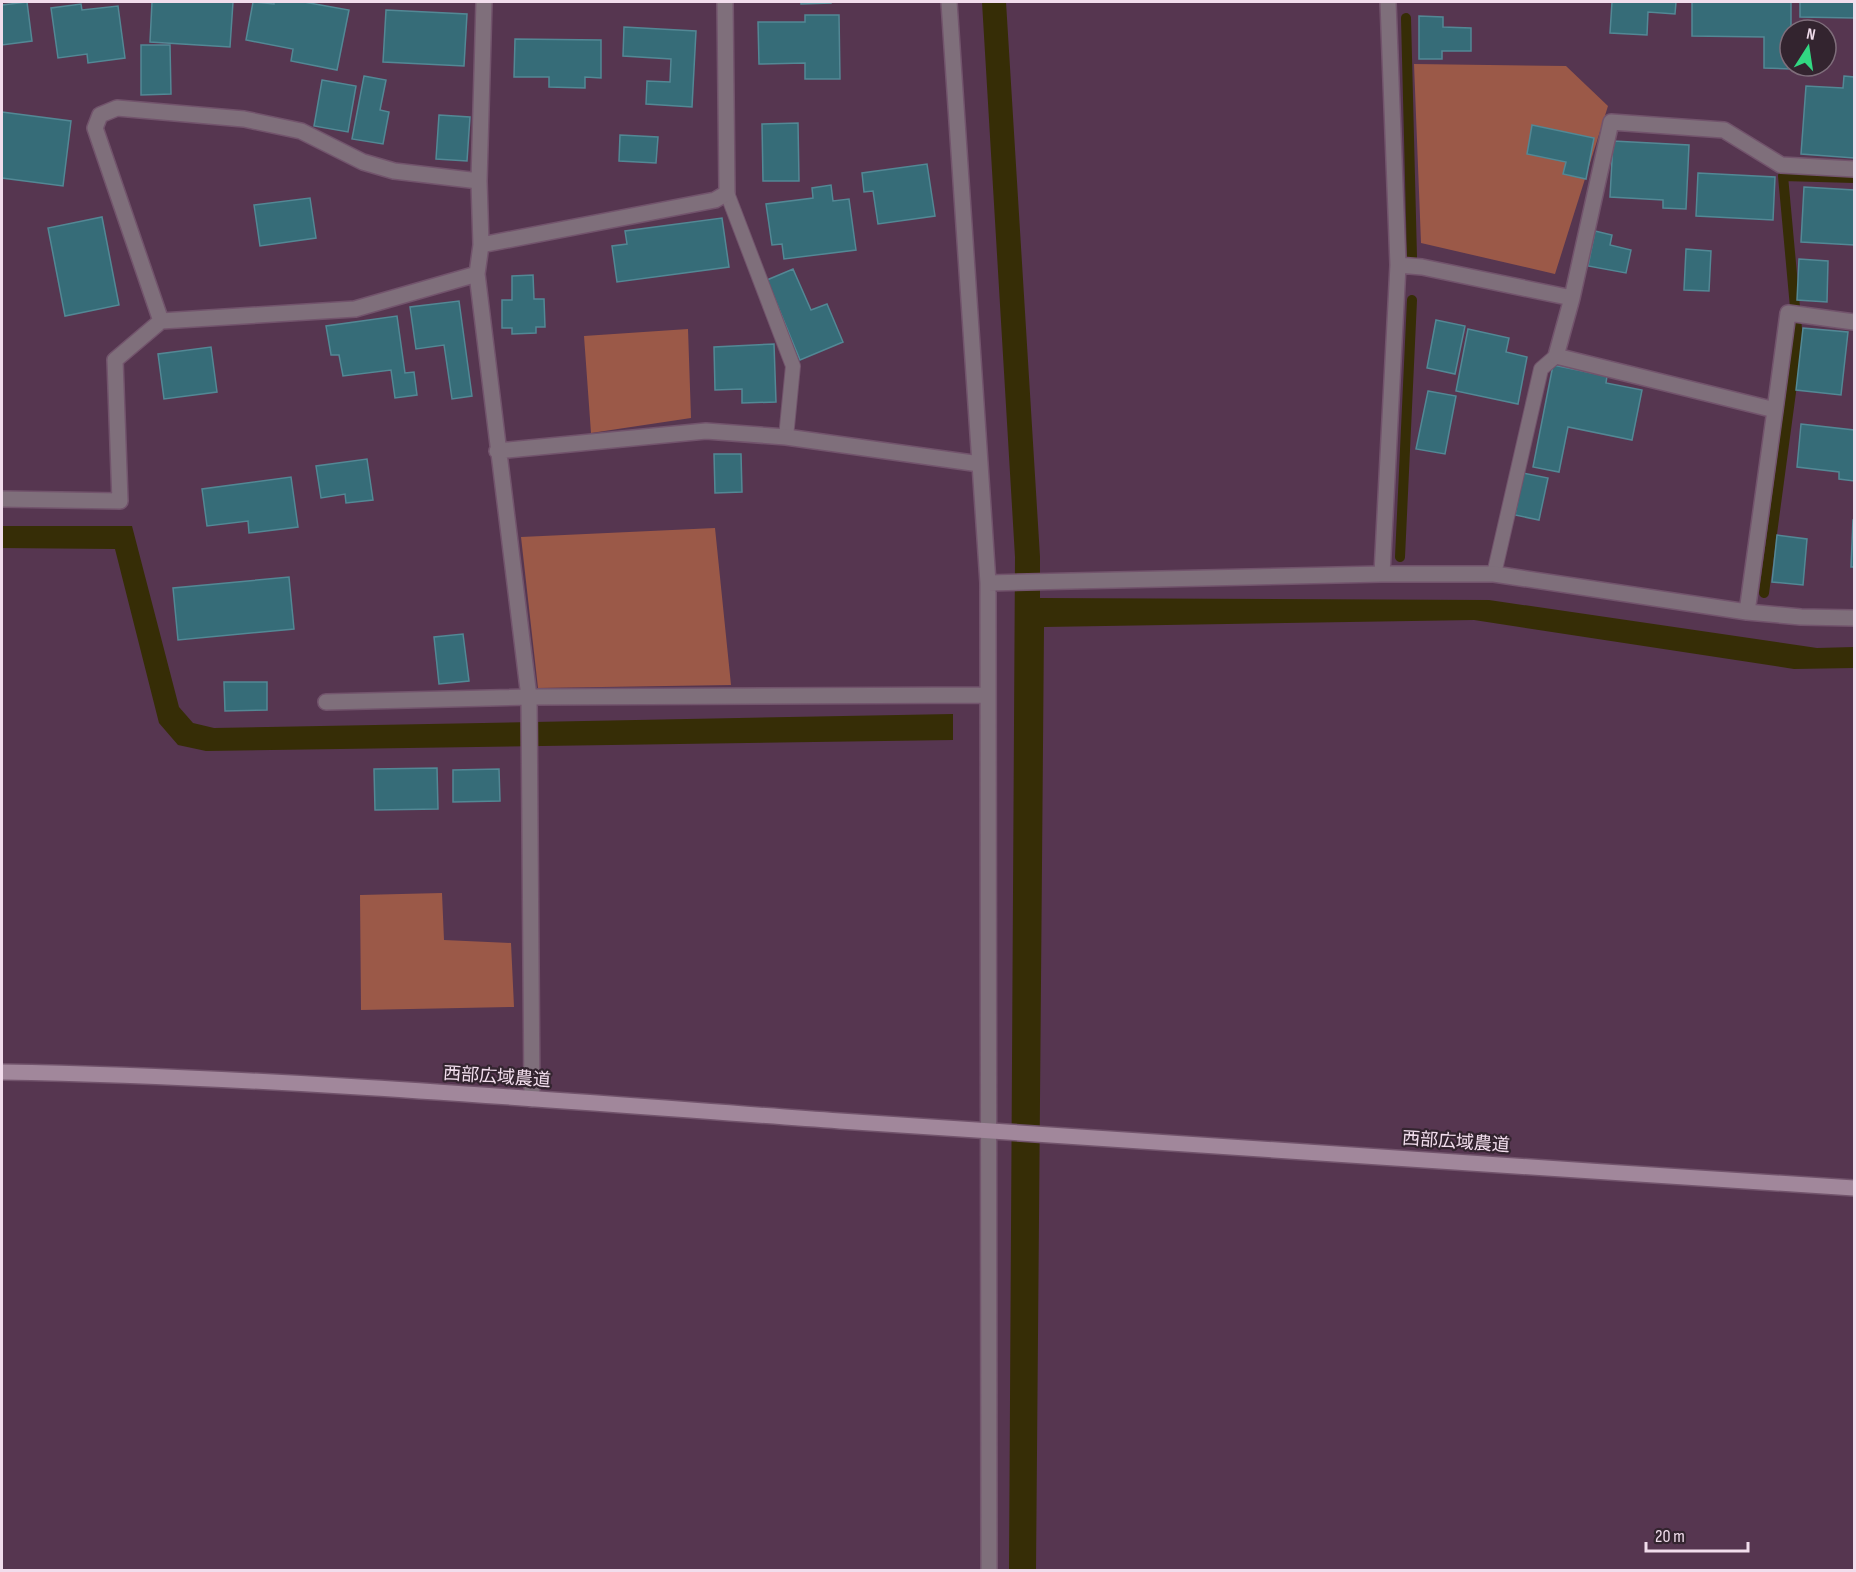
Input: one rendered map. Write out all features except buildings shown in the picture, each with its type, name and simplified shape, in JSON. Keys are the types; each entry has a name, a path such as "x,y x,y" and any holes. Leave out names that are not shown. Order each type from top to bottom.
{"street":[{"path":"484,2 479,181 481,246 477,274 529,704 532,1099"},
{"path":"481,246 715,200 727,193 725,2"},
{"path":"949,2 980,464 996,583 988,695 989,1570"},
{"path":"1382,574 1398,265 1388,2"},
{"path":"161,321 95,128 100,115 117,108 244,119 301,131 363,162 394,171 479,181"},
{"path":"1775,410 1556,356 1572,298 1611,122 1724,130 1781,165 1854,169"},
{"path":"1398,265 1422,267 1572,298"},
{"path":"2,499 120,501 115,360 161,321 355,309 477,274"},
{"path":"1747,612 1788,314 1854,322"},
{"path":"498,451 706,431 786,437 980,464"},
{"path":"996,583 1382,574 1494,574 1747,612 1801,617 1854,618"},
{"path":"326,702 529,704 988,695"},
{"name":"西部広域農道","path":"2,1072 133,1074 365,1086 1055,1136 1854,1188"}],"lane":[{"path":"727,193 793,366 786,437"},
{"path":"1494,574 1541,369 1556,356"}],"shaded area":[{"path":"982,2 1006,2 1040,557 1040,598 1489,600 1817,648 1854,647 1854,668 1794,669 1474,620 1044,627 1036,1570 1009,1570 1015,557"},
{"path":"1414,64 1566,66 1608,106 1555,274 1421,243"},
{"path":"688,329 691,418 591,433 584,336"},
{"path":"2,526 132,526 179,707 193,723 214,728 953,714 953,740 206,751 178,745 159,723 115,549 2,548"},
{"path":"715,528 731,685 538,688 521,537"},
{"path":"442,893 444,940 511,943 514,1007 361,1010 360,895"}],"waterway":[{"path":"1406,18 1412,257"},
{"path":"1764,593 1798,340 1783,176 1854,178"},
{"path":"1400,557 1412,300"}]}
